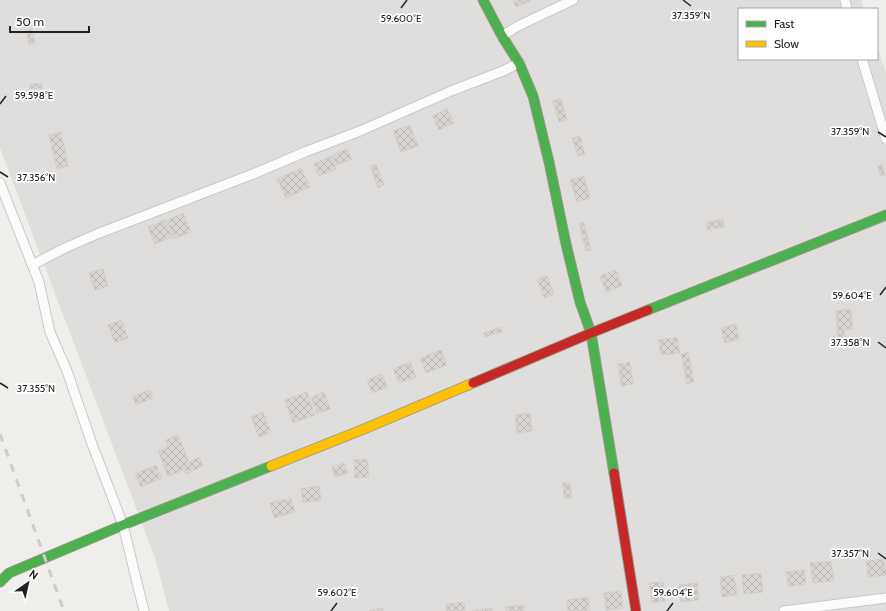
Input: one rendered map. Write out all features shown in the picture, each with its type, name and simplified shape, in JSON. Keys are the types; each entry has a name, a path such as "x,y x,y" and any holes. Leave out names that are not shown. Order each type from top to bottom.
{"street":[{"path":"483,0 502,36 519,63 533,96 580,302 591,333 636,611"},
{"path":"502,36 518,26 573,0"},
{"path":"862,60 886,139"},
{"path":"32,265 64,248 360,131 444,94 503,72 519,63"},
{"path":"0,183 38,282 50,332 67,371 92,444 123,525 144,611"},
{"path":"0,582 5,572 364,429 591,333 886,215"},
{"path":"784,611 886,598"}],"shaded area":[{"path":"0,0 861,0 864,8 738,8 738,60 878,60 878,49 886,72 886,611 169,611 155,558 0,148"}],"building":[{"path":"513,0 531,0 531,1 516,7"},
{"path":"32,29 35,43 29,44 26,30"},
{"path":"42,83 42,88 30,89 30,84"},
{"path":"561,99 567,120 559,122 553,101"},
{"path":"447,109 454,123 439,130 432,116"},
{"path":"410,125 418,146 401,152 393,131"},
{"path":"61,132 68,166 57,169 49,135"},
{"path":"580,136 585,154 578,156 572,138"},
{"path":"347,149 352,159 336,165 332,155"},
{"path":"331,156 336,169 319,176 314,164"},
{"path":"376,164 384,185 378,188 370,166"},
{"path":"882,164 885,175 881,176 878,166"},
{"path":"301,168 310,187 286,198 277,179"},
{"path":"584,176 590,199 577,202 570,180"},
{"path":"183,213 191,232 174,239 167,220"},
{"path":"723,219 724,227 708,230 706,223"},
{"path":"165,220 172,237 155,244 148,227"},
{"path":"584,222 591,250 586,251 579,223"},
{"path":"103,269 108,286 95,290 89,273"},
{"path":"616,270 622,286 606,292 600,276"},
{"path":"547,276 554,294 544,298 537,279"},
{"path":"851,309 853,329 844,329 845,339 838,340 836,311"},
{"path":"121,320 128,338 115,343 108,325"},
{"path":"736,324 739,339 725,343 721,328"},
{"path":"500,327 502,332 485,337 484,333"},
{"path":"677,337 680,353 661,355 658,340"},
{"path":"441,350 447,365 426,373 420,358"},
{"path":"688,352 694,382 687,384 681,354"},
{"path":"410,362 416,377 399,383 393,369"},
{"path":"630,362 633,384 621,386 618,364"},
{"path":"382,374 387,387 372,393 367,380"},
{"path":"150,390 153,398 136,405 133,396"},
{"path":"307,392 315,415 293,423 285,400"},
{"path":"324,392 330,409 317,414 311,397"},
{"path":"263,412 271,432 259,437 251,417"},
{"path":"530,413 532,431 517,433 515,415"},
{"path":"178,435 189,462 199,457 203,466 186,474 184,470 168,476 158,451 168,447 166,440"},
{"path":"367,459 369,477 355,478 354,460"},
{"path":"344,463 348,473 335,477 332,467"},
{"path":"156,465 162,478 141,487 135,474"},
{"path":"563,483 570,483 572,498 564,498"},
{"path":"319,486 321,500 303,503 301,489"},
{"path":"291,498 295,512 274,518 270,503"},
{"path":"884,559 886,575 868,577 866,561"},
{"path":"831,561 834,581 813,583 810,563"},
{"path":"804,570 806,584 788,586 786,572"},
{"path":"761,573 763,592 744,594 742,575"},
{"path":"734,575 737,595 722,597 720,577"},
{"path":"663,582 665,601 652,603 649,583"},
{"path":"697,583 699,600 681,602 679,585"},
{"path":"621,591 623,608 606,610 604,593"},
{"path":"588,597 590,611 568,611 567,600"},
{"path":"464,602 465,611 447,611 446,604"},
{"path":"524,605 524,611 506,611 505,607"},
{"path":"383,608 383,611 370,611 370,610"},
{"path":"493,608 493,611 475,611 475,610"}],"railway":[{"path":"0,434 64,611"}],"traffic: fast":[{"path":"483,0 502,36 519,63 533,96 580,302 591,333 614,473"},
{"path":"648,310 886,215"},
{"path":"0,582 9,573 123,525 271,466"}],"traffic: slow":[{"path":"271,466 473,383"}],"traffic: jam":[{"path":"473,383 648,310"},
{"path":"614,473 636,611"}]}
